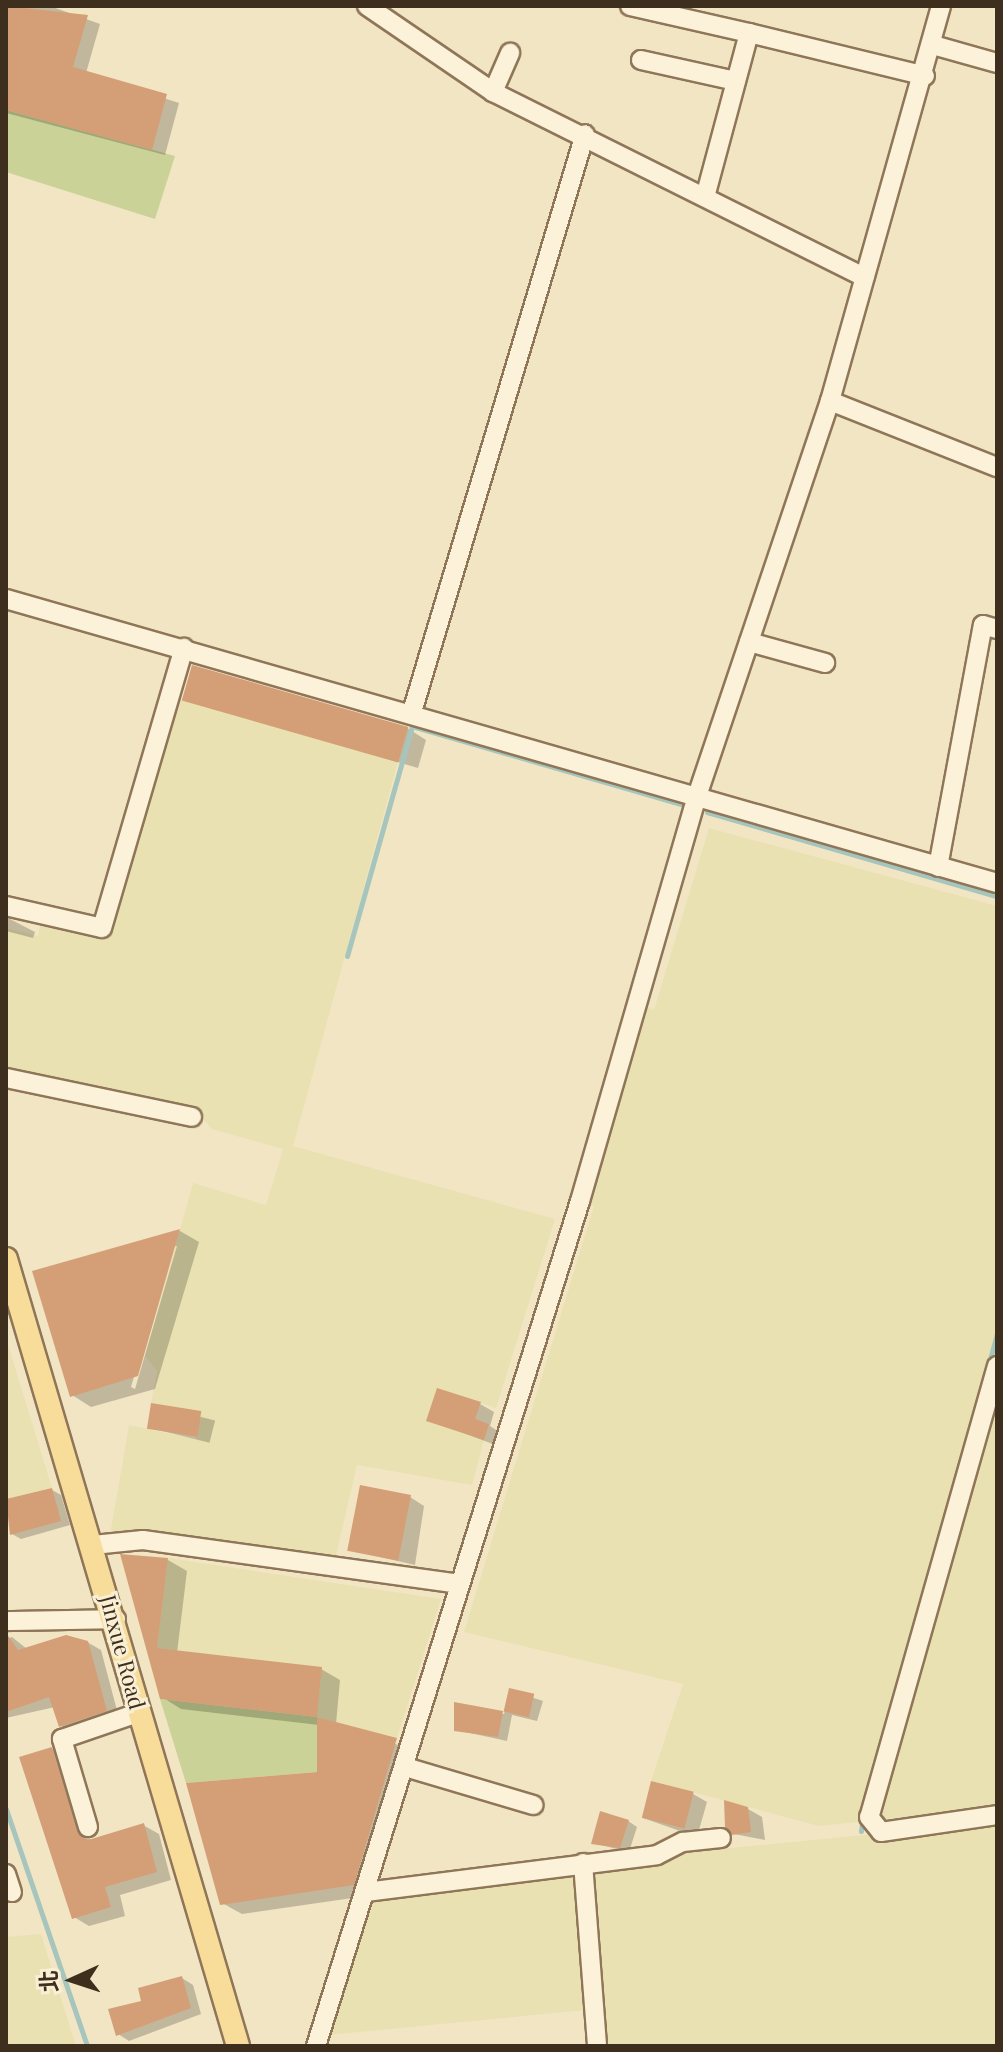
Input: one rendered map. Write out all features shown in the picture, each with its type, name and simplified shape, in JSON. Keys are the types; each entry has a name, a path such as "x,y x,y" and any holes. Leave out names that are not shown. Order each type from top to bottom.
{"main road":[{"name":"Jinxue Road","path":"6,1259 116,1619 138,1713 238,2046"}],"lane":[{"path":"367,6 493,92 706,194 864,277"},
{"path":"630,6 925,76"},
{"path":"316,2046 405,1767 697,796 830,401 925,76 941,6"},
{"path":"706,194 717,171 749,33"},
{"path":"933,45 997,63"},
{"path":"493,92 510,53"},
{"path":"641,60 736,81"},
{"path":"412,712 585,134"},
{"path":"830,401 997,467"},
{"path":"6,599 412,712 997,883"},
{"path":"938,867 983,625 997,629"},
{"path":"749,642 825,663"},
{"path":"6,906 102,928 184,648"},
{"path":"6,1078 192,1117"},
{"path":"997,1366 869,1817 881,1832 997,1815"},
{"path":"93,1545 143,1540 321,1559 460,1584"},
{"path":"6,1621 116,1619"},
{"path":"88,1827 62,1739 138,1713"},
{"path":"405,1767 533,1805"},
{"path":"366,1892 583,1863 721,1838"},
{"path":"583,1863 597,2046"}],"shaded area":[{"path":"178,699 399,758 293,1146 555,1219 496,1408 437,1389 427,1421 484,1440 472,1485 357,1465 333,1568 109,1541 129,1425 196,1439 201,1411 151,1403 157,1371 145,1356 193,1183 266,1205 283,1149 212,1129 195,1110 6,1070 6,928 38,936 41,921 109,937"},
{"path":"709,828 997,906 997,1807 819,1826 651,1781 683,1684 464,1632 594,1206 580,1201 635,1002 654,1010"},
{"path":"6,1338 52,1488 6,1499"},
{"path":"168,1558 441,1599 397,1738 317,1717 322,1668 157,1648"},
{"path":"997,1822 997,2046 602,2046 597,2009 328,2035 372,1900 670,1854"},
{"path":"41,1934 76,2046 6,2046 6,1937"}],"green space":[{"path":"6,110 175,156 155,219 6,172"},
{"path":"160,1699 317,1717 317,1772 186,1783"}],"building":[{"path":"6,6 88,15 73,67 167,94 152,150 6,110"},
{"path":"192,665 408,727 398,763 182,701"},
{"path":"180,1229 138,1376 70,1397 32,1271"},
{"path":"437,1388 481,1402 475,1419 489,1424 484,1440 426,1421"},
{"path":"151,1403 201,1411 197,1437 147,1429"},
{"path":"360,1485 411,1495 398,1561 347,1551"},
{"path":"52,1488 61,1521 10,1535 6,1499"},
{"path":"120,1554 168,1558 157,1648 322,1667 317,1717 160,1699"},
{"path":"6,1633 18,1650 66,1635 88,1641 107,1711 59,1727 49,1697 6,1712"},
{"path":"509,1688 534,1694 529,1717 504,1711"},
{"path":"454,1702 503,1711 498,1737 454,1731"},
{"path":"317,1717 397,1738 354,1885 220,1905 186,1783 317,1772"},
{"path":"52,1747 79,1835 88,1840 144,1823 157,1872 105,1887 111,1907 72,1919 19,1757"},
{"path":"651,1781 694,1792 684,1829 642,1818"},
{"path":"724,1800 748,1807 751,1832 732,1835 725,1827"},
{"path":"600,1811 629,1820 620,1848 591,1844"},
{"path":"182,1976 191,2008 116,2036 108,2009 141,2001 138,1988"}],"waterway":[{"path":"347,956 412,726 681,804"},
{"path":"707,812 997,896"},
{"path":"988,1367 997,1334"},
{"path":"6,1809 87,2046"},
{"path":"861,1831 863,1816"}]}
